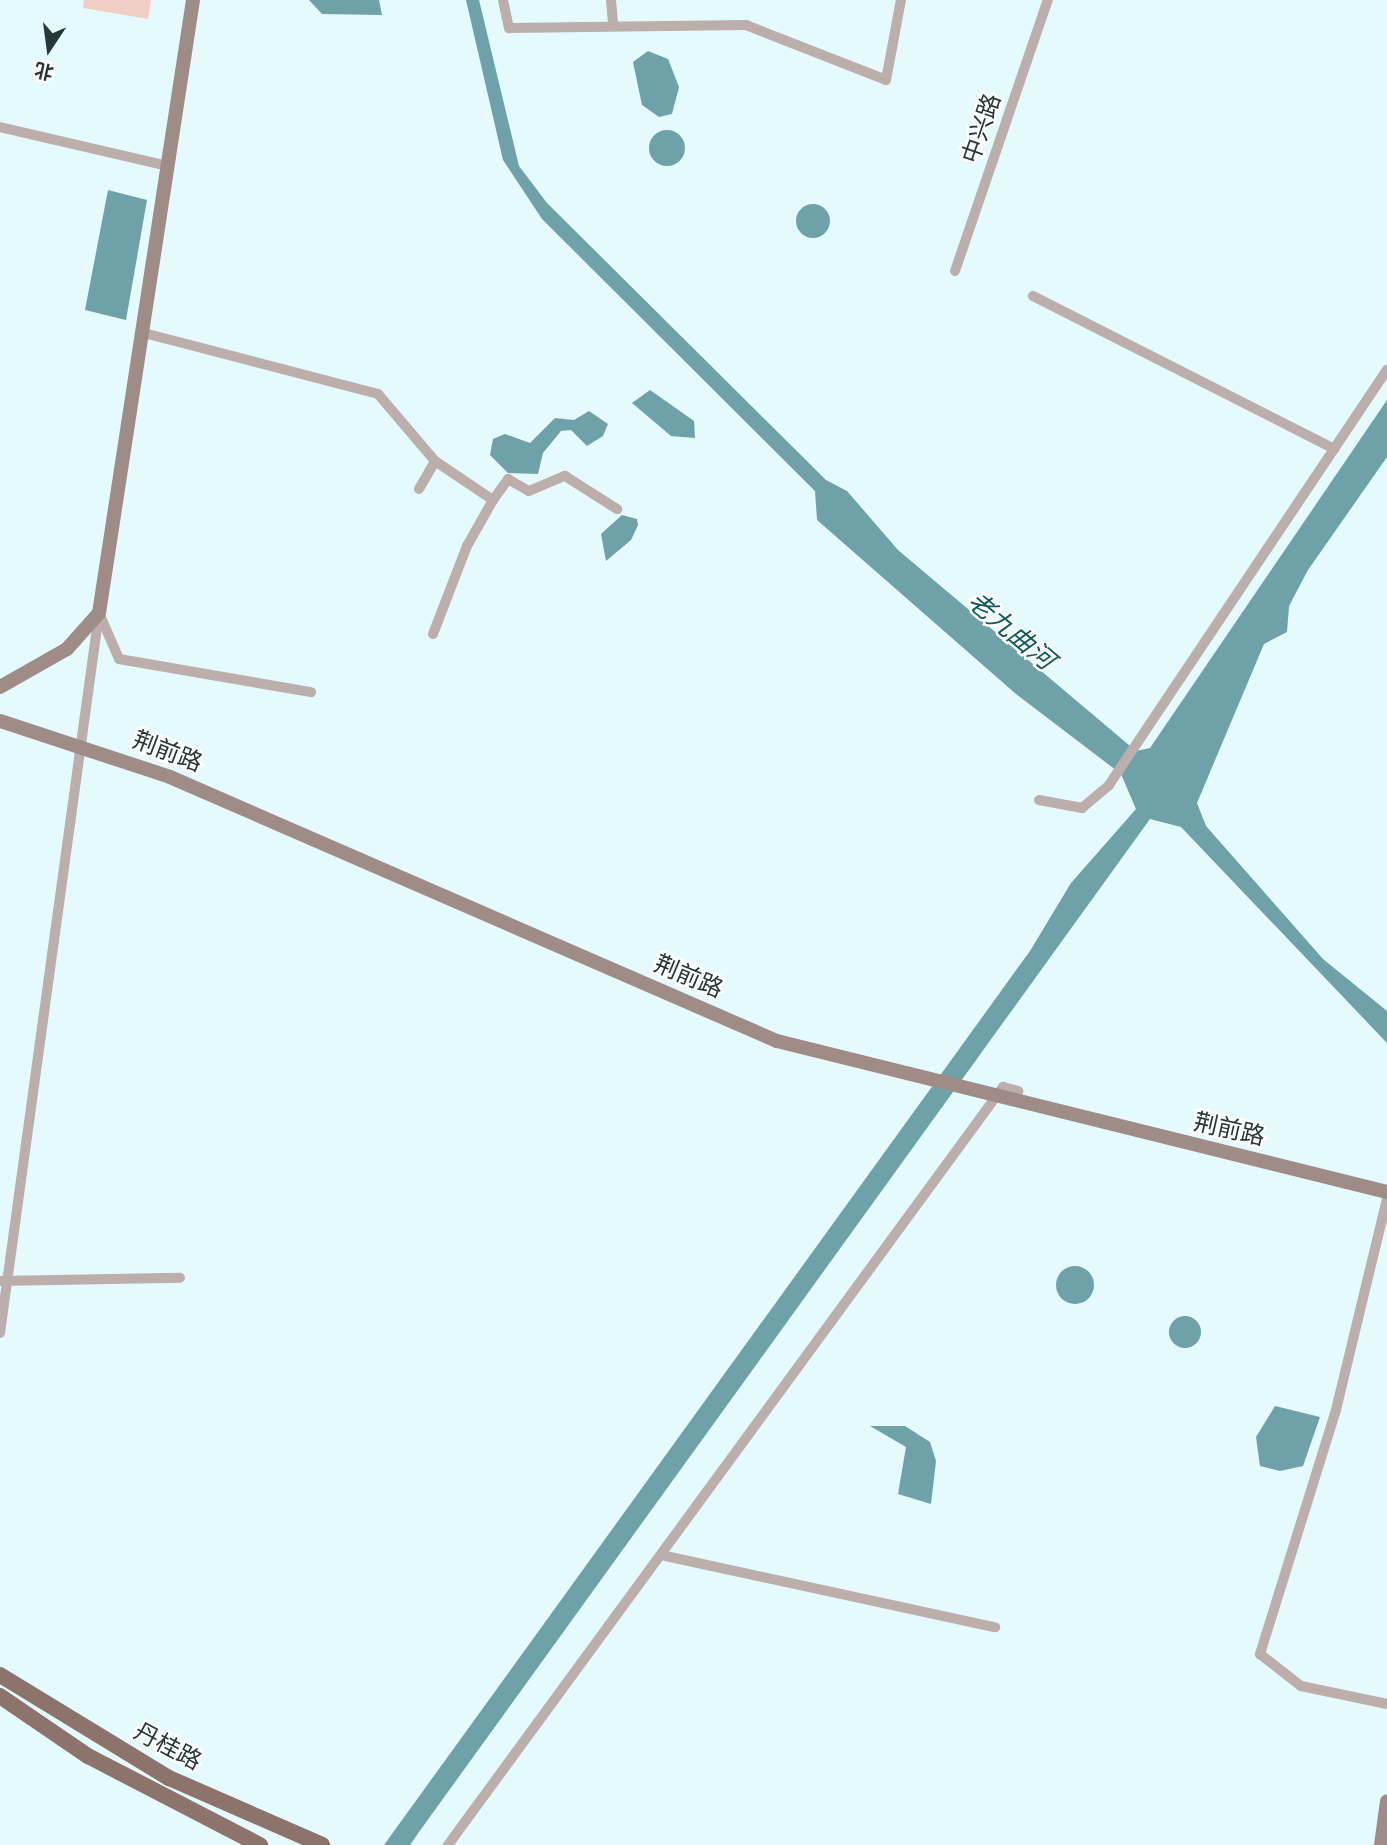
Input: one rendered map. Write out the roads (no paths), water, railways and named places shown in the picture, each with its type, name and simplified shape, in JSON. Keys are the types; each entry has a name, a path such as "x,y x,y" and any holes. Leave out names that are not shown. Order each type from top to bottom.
{"main road":[{"name":"丹桂路","path":"0,1675 169,1778 322,1845"},
{"name":"丹桂路","path":"0,1696 88,1756 260,1845"}],"street":[{"path":"0,1333 4,1280 99,613 193,0"},
{"path":"503,0 509,28 613,23 747,25 886,80 901,0"},
{"path":"611,0 613,23"},
{"name":"中兴路","path":"955,271 1048,0"},
{"path":"0,127 168,166"},
{"path":"1033,296 1334,449"},
{"path":"144,333 378,394 435,461 493,500"},
{"path":"1039,800 1082,808 1116,775 1387,370"},
{"path":"419,489 435,461"},
{"path":"433,634 467,546 508,479 528,491 565,476 617,509"},
{"path":"0,687 67,649 99,613"},
{"path":"99,613 119,659 311,692"},
{"name":"荆前路","path":"0,721 170,777 777,1041 867,1068 1387,1192"},
{"path":"449,1845 1003,1087 1018,1091"},
{"path":"1387,1199 1336,1410 1260,1654 1301,1686 1387,1704"},
{"path":"4,1280 180,1278"},
{"path":"660,1555 995,1627"},
{"path":"1381,1845 1387,1801"}],"water":[{"path":"309,0 379,0 382,15 322,14"},
{"path":"466,0 479,0 519,166 547,203 826,480 847,491 898,550 1136,751 1150,748 1387,400 1387,457 1308,570 1289,606 1287,632 1264,644 1197,803 1206,826 1323,959 1387,1011 1387,1043 1181,827 1150,819 410,1845 384,1845 1030,951 1071,883 1136,809 1121,774 1016,694 817,520 815,491 542,219 503,160"},
{"path":"648,51 668,59 679,87 672,114 659,117 642,105 633,62"},
{"path":"667,130 679,136 685,148 679,160 667,166 655,160 649,148 655,136"},
{"path":"108,190 147,200 126,320 85,310"},
{"path":"813,204 825,209 830,221 825,233 813,238 801,233 796,221 801,209"},
{"path":"650,390 694,421 695,438 671,436 632,403"},
{"path":"589,411 608,424 603,436 587,446 571,430 561,431 543,453 538,474 508,473 490,455 493,439 505,434 530,443 555,418 574,420"},
{"path":"622,515 637,519 638,525 631,540 606,561 601,534"},
{"path":"1075,1266 1088,1272 1094,1285 1088,1298 1075,1304 1062,1298 1056,1285 1062,1272"},
{"path":"1185,1316 1197,1320 1201,1332 1197,1344 1185,1348 1173,1344 1169,1332 1173,1320"},
{"path":"1275,1406 1320,1417 1303,1466 1280,1471 1260,1466 1256,1437"},
{"path":"870,1426 905,1426 930,1442 936,1461 931,1504 898,1494 906,1447"}],"water label":[{"name":"老九曲河","path":"1010,632"}]}
